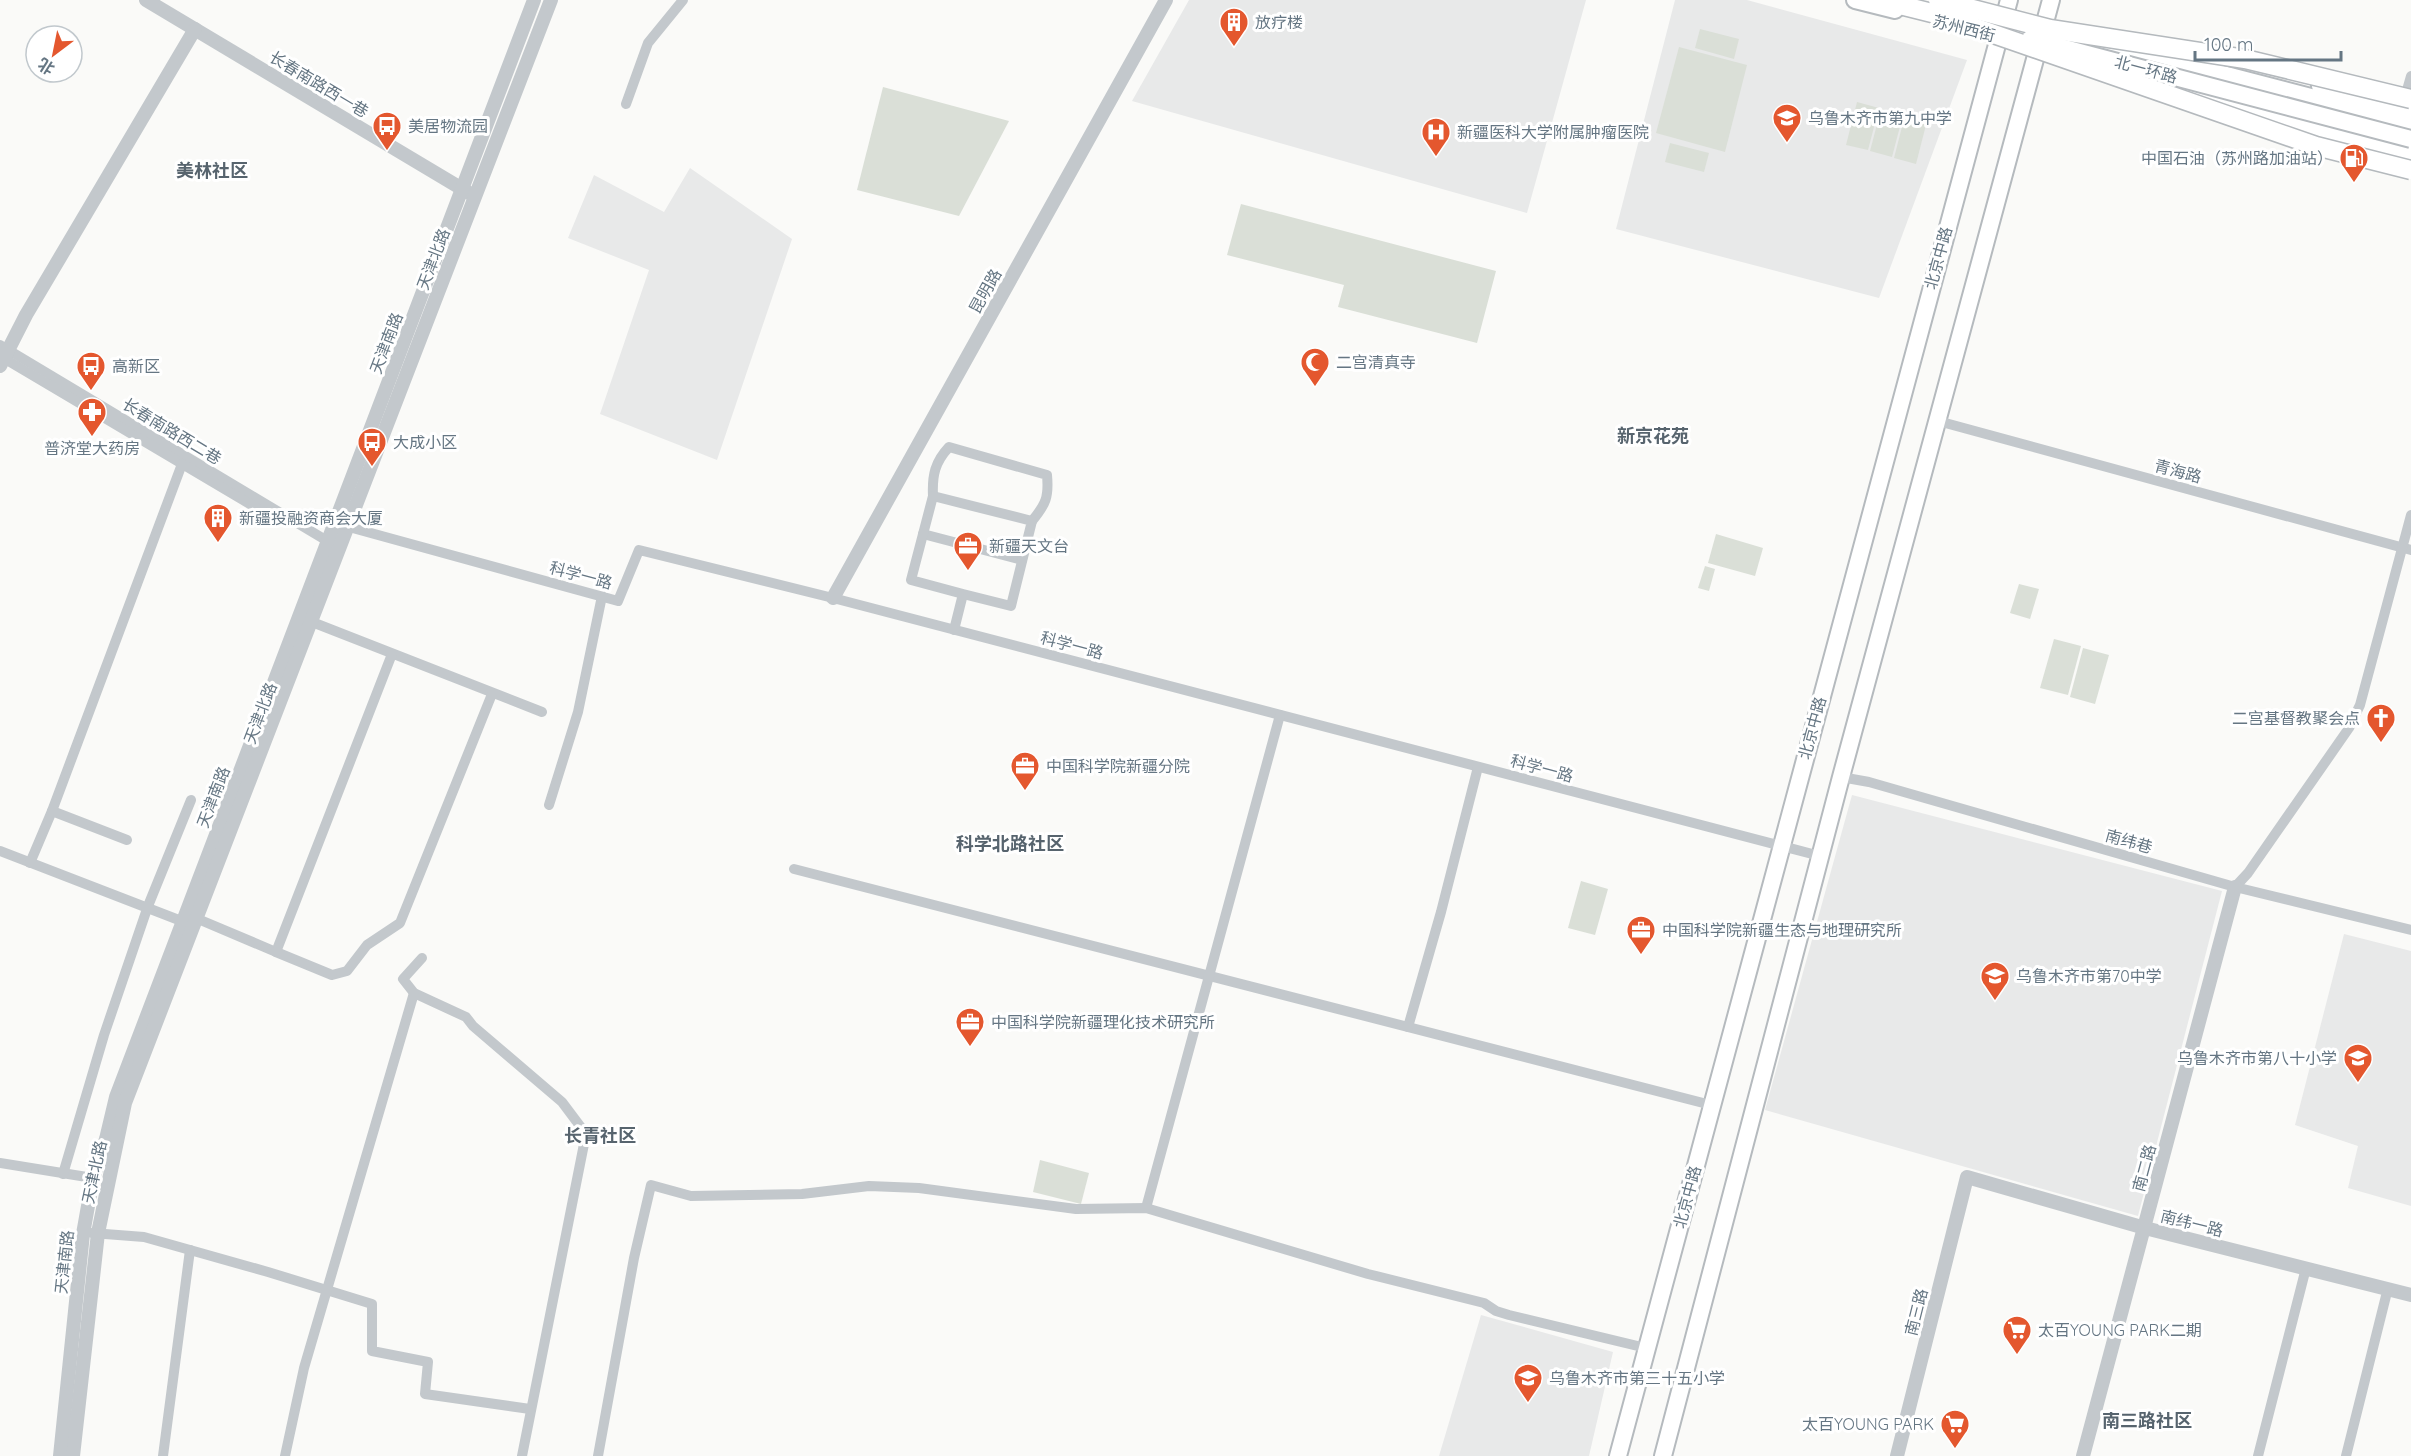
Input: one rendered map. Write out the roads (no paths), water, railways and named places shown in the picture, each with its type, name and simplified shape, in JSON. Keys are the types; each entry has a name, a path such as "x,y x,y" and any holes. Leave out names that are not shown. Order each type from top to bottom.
{"highway":[{"name":"北一环路","path":"1880,0 2048,26"},
{"path":"1937,7 2316,146 2411,170"},
{"path":"2048,26 2245,59 2410,93"}],"main road":[{"name":"苏州西街","path":"1855,0 2038,47"},
{"name":"苏州西街","path":"1962,0 2007,6 2048,26"},
{"path":"1663,1456 1841,777 2038,47 2048,26 2051,0"},
{"name":"北京中路","path":"1618,1456 1997,36 2007,6"},
{"name":"北一环路","path":"1937,7 2411,139"},
{"name":"北一环路","path":"2048,26 2205,71 2411,123"},
{"path":"2175,54 2244,67 2411,109"},
{"path":"2137,73 2292,122 2411,153"}],"street":[{"name":"长春南路西一巷","path":"146,0 468,193"},
{"name":"天津南路","path":"60,1456 83,1233 93,1178 106,1139 116,1097 191,920 294,651 328,545 389,402 468,193 534,0"},
{"path":"468,193 551,0"},
{"path":"626,104 648,44 683,0"},
{"name":"昆明路","path":"833,598 1167,0"},
{"path":"2,355 195,29"},
{"path":"2382,84 2410,93 2411,76"},
{"name":"长春南路西二巷","path":"2,355 182,464 328,545"},
{"name":"长春南路西二巷","path":"2,355 328,545"},
{"path":"294,651 312,622 349,527 389,402"},
{"name":"青海路","path":"1938,421 2407,549"},
{"path":"949,447 1047,475 1048,490 1044,506 1032,521 1011,606 911,580 933,496 932,478 938,459 949,447"},
{"path":"30,863 52,811 182,464"},
{"path":"933,496 1032,521"},
{"path":"2235,887 2248,873 2349,728 2360,705 2407,549 2411,515"},
{"name":"科学一路","path":"349,527 618,601 639,550 833,598 1820,856"},
{"path":"923,534 1022,560"},
{"path":"954,630 963,594"},
{"path":"549,805 578,711 602,596"},
{"path":"312,622 542,712"},
{"path":"276,952 392,654"},
{"path":"0,851 191,920 332,975 347,971 367,945 400,923 492,694"},
{"path":"1146,1208 1280,715"},
{"path":"1408,1027 1441,912 1478,767"},
{"name":"南纬巷","path":"1841,777 1869,782 2235,887 2411,930"},
{"path":"63,1174 104,1035 148,906 191,800"},
{"path":"52,811 127,840"},
{"path":"794,869 1712,1105"},
{"name":"南二路","path":"2083,1456 2235,887"},
{"name":"天津北路","path":"73,1456 98,1233 125,1103 191,920"},
{"path":"422,958 403,979 414,993 466,1017 473,1026 562,1102 586,1134 522,1456"},
{"path":"285,1456 304,1368 414,993"},
{"path":"0,1163 93,1178"},
{"name":"南纬一路","path":"1967,1177 2145,1228 2411,1295"},
{"name":"南三路","path":"1897,1456 1967,1177"},
{"path":"597,1456 634,1258 651,1185 691,1196 802,1194 869,1186 919,1188 1076,1209 1146,1208 1368,1274 1484,1303 1496,1311 1509,1315 1646,1348"},
{"path":"83,1233 144,1237 372,1304 372,1351 428,1362 425,1394 530,1409"},
{"path":"163,1456 190,1250"},
{"path":"2258,1456 2306,1268"},
{"path":"2346,1456 2388,1288"}],"place":[{"name":"放疗楼","path":"1234,48"},
{"name":"乌鲁木齐市第九中学","path":"1787,144"},
{"name":"美居物流园","path":"387,152"},
{"name":"新疆医科大学附属肿瘤医院","path":"1436,158"},
{"name":"中国石油（苏州路加油站）","path":"2354,184"},
{"name":"二宫清真寺","path":"1315,388"},
{"name":"高新区","path":"91,392"},
{"name":"普济堂大药房","path":"92,438"},
{"name":"大成小区","path":"372,468"},
{"name":"新疆投融资商会大厦","path":"218,544"},
{"name":"新疆天文台","path":"968,572"},
{"name":"二宫基督教聚会点","path":"2381,744"},
{"name":"中国科学院新疆分院","path":"1025,792"},
{"name":"中国科学院新疆生态与地理研究所","path":"1641,956"},
{"name":"乌鲁木齐市第70中学","path":"1995,1002"},
{"name":"中国科学院新疆理化技术研究所","path":"970,1048"},
{"name":"乌鲁木齐市第八十小学","path":"2358,1084"},
{"name":"太百YOUNG PARK二期","path":"2017,1356"},
{"name":"乌鲁木齐市第三十五小学","path":"1528,1404"},
{"name":"太百YOUNG PARK","path":"1955,1450"}],"district":[{"name":"美林社区","path":"212,170"},
{"name":"新京花苑","path":"1653,435"},
{"name":"科学北路社区","path":"1010,843"},
{"name":"长青社区","path":"600,1135"},
{"name":"南三路社区","path":"2147,1420"}]}
